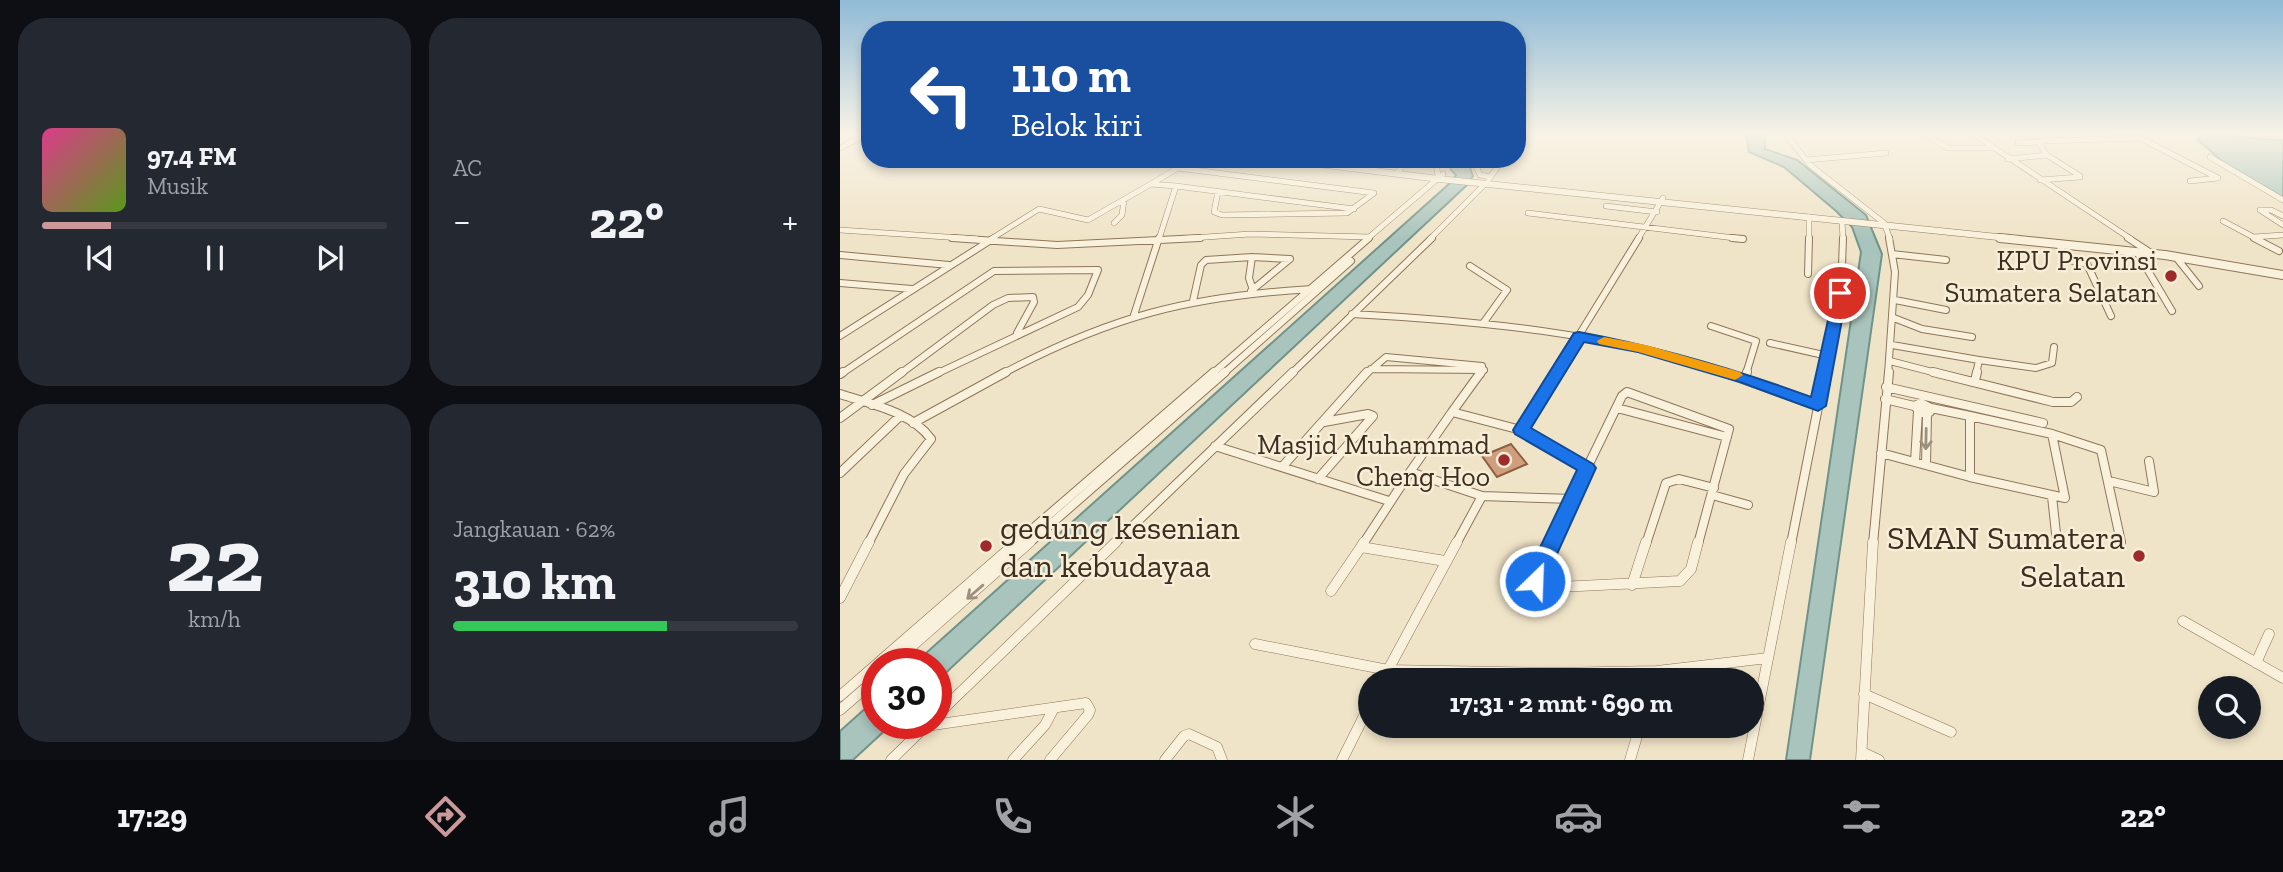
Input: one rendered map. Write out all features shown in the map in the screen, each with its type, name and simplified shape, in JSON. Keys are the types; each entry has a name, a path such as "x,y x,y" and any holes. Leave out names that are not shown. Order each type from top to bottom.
{"street":[{"path":"840,336 1042,209 1084,220 1177,168"},
{"path":"1182,168 1374,192 1354,209 1344,213 1219,215 1214,212 1218,192"},
{"path":"1357,168 1488,180 1842,220"},
{"path":"1397,173 1401,168"},
{"path":"1441,168 1446,177"},
{"path":"1477,168 1480,175 1488,180"},
{"path":"952,701 1352,314 1488,180 1496,168"},
{"path":"1816,168 1884,223 2059,244 2144,251 2283,272"},
{"path":"2022,168 2144,251 2172,311"},
{"path":"2040,180 2080,177 2067,168"},
{"path":"2190,181 2218,178 2199,168"},
{"path":"2229,168 2283,200"},
{"path":"895,648 1045,517 1446,177"},
{"path":"1151,184 1354,209"},
{"path":"1134,316 1176,186"},
{"path":"1521,430 1663,199"},
{"path":"1663,199 1809,217 2144,251 2283,272"},
{"path":"1114,223 1122,215 1124,200"},
{"path":"1606,206 1657,212"},
{"path":"2283,216 2271,210 2260,210 2283,225"},
{"path":"1528,213 1743,239"},
{"path":"1808,274 1809,217"},
{"path":"1748,760 1840,293 1844,247 1842,220"},
{"path":"2223,220 2282,252"},
{"path":"1879,760 1861,756 1867,614 1895,300 1892,254 1884,223"},
{"path":"840,230 1077,245 1250,234 1374,238"},
{"path":"2254,237 2283,235"},
{"path":"2059,244 2066,259 2087,264 2111,316"},
{"path":"1892,254 1946,260"},
{"path":"840,255 950,265"},
{"path":"2175,256 2199,286"},
{"path":"1252,257 1249,278 1252,291"},
{"path":"1193,301 1204,261 1252,257 1290,260 1252,291"},
{"path":"1470,266 1479,274 1504,285 1507,290 1484,322"},
{"path":"840,374 994,271 1092,268 1098,271 1088,295 1079,307 1016,334 872,405"},
{"path":"840,284 913,289"},
{"path":"913,423 1056,347 1134,316 1193,301 1252,291 1315,289"},
{"path":"910,648 1315,289"},
{"path":"840,418 993,305 1008,298 1031,297 1034,302 1016,334"},
{"path":"1895,300 1946,310"},
{"path":"1352,314 1484,322 1641,348 1745,378 1818,406"},
{"path":"1894,318 1922,329 1972,337"},
{"path":"1711,326 1756,341 1745,378"},
{"path":"1770,343 1828,356"},
{"path":"1892,345 2042,368 2052,363 2054,347"},
{"path":"1282,467 1370,369 1386,357 1478,364 1484,370"},
{"path":"1975,381 1979,360"},
{"path":"1890,361 2053,402 2071,402 2077,397"},
{"path":"1370,369 1484,370"},
{"path":"1331,592 1381,522 1389,500 1484,370"},
{"path":"1886,387 2043,422"},
{"path":"1629,393 1729,429 1690,569 1680,581 1543,589 1536,585 1535,578 1617,408 1622,396 1629,393"},
{"path":"840,394 900,416 930,436 929,444 904,474 840,598"},
{"path":"1885,400 1923,410 1970,416 2052,434 2101,450 2121,542"},
{"path":"1617,408 1727,437"},
{"path":"1915,462 1923,410"},
{"path":"1923,410 1926,465"},
{"path":"1452,412 1521,430 1587,468"},
{"path":"1318,479 1373,416 1368,414 1323,422"},
{"path":"840,473 900,416"},
{"path":"1970,416 1970,477"},
{"path":"1881,453 1970,477 2065,498 2052,434"},
{"path":"1215,446 1389,500"},
{"path":"2109,481 2154,492 2149,461"},
{"path":"1410,472 1482,496 1573,499"},
{"path":"1632,585 1666,483 1679,479 1748,505"},
{"path":"1389,668 1482,496"},
{"path":"2052,496 2057,543"},
{"path":"1045,517 1057,519"},
{"path":"1362,547 1445,561"},
{"path":"2183,621 2283,678"},
{"path":"2256,663 2269,634"},
{"path":"1255,644 1378,668"},
{"path":"1706,668 1768,658"},
{"path":"840,710 844,694 861,679"},
{"path":"844,694 861,686"},
{"path":"1864,694 1951,732"},
{"path":"952,721 1086,703 1090,710 1086,719 1050,760"},
{"path":"1013,760 1045,725 1054,708"},
{"path":"1342,760 1358,728"},
{"path":"1165,760 1184,736 1189,734 1217,747 1222,760"},
{"path":"1630,760 1636,738"},
{"path":"891,760 913,739"}],"water":[{"path":"1450,168 1470,168 1473,176 1467,185 952,667 952,648 932,648 1450,183 1456,175"},
{"path":"1786,168 1808,168 1866,215 1882,254 1810,760 1786,760 1861,252 1852,227"},
{"path":"2234,168 2283,168 2283,198"},
{"path":"861,712 861,739 876,739 853,760 840,760 840,731"}],"building":[{"name":"Masjid Muhammad Cheng Hoo","path":"1511,444 1527,464 1497,477 1482,456"}],"slow traffic":[{"path":"1604,341 1641,348 1735,375"}],"place":[{"name":"KPU Provinsi Sumatera Selatan","path":"2171,276"},
{"name":"Masjid Muhammad Cheng Hoo","path":"1504,460"},
{"name":"gedung kesenian dan kebudayaa","path":"986,546"},
{"name":"SMAN Sumatera Selatan","path":"2139,556"}],"route":[{"path":"1535,581 1587,468 1521,430 1579,336 1641,348 1745,378 1818,406 1840,293"}]}
